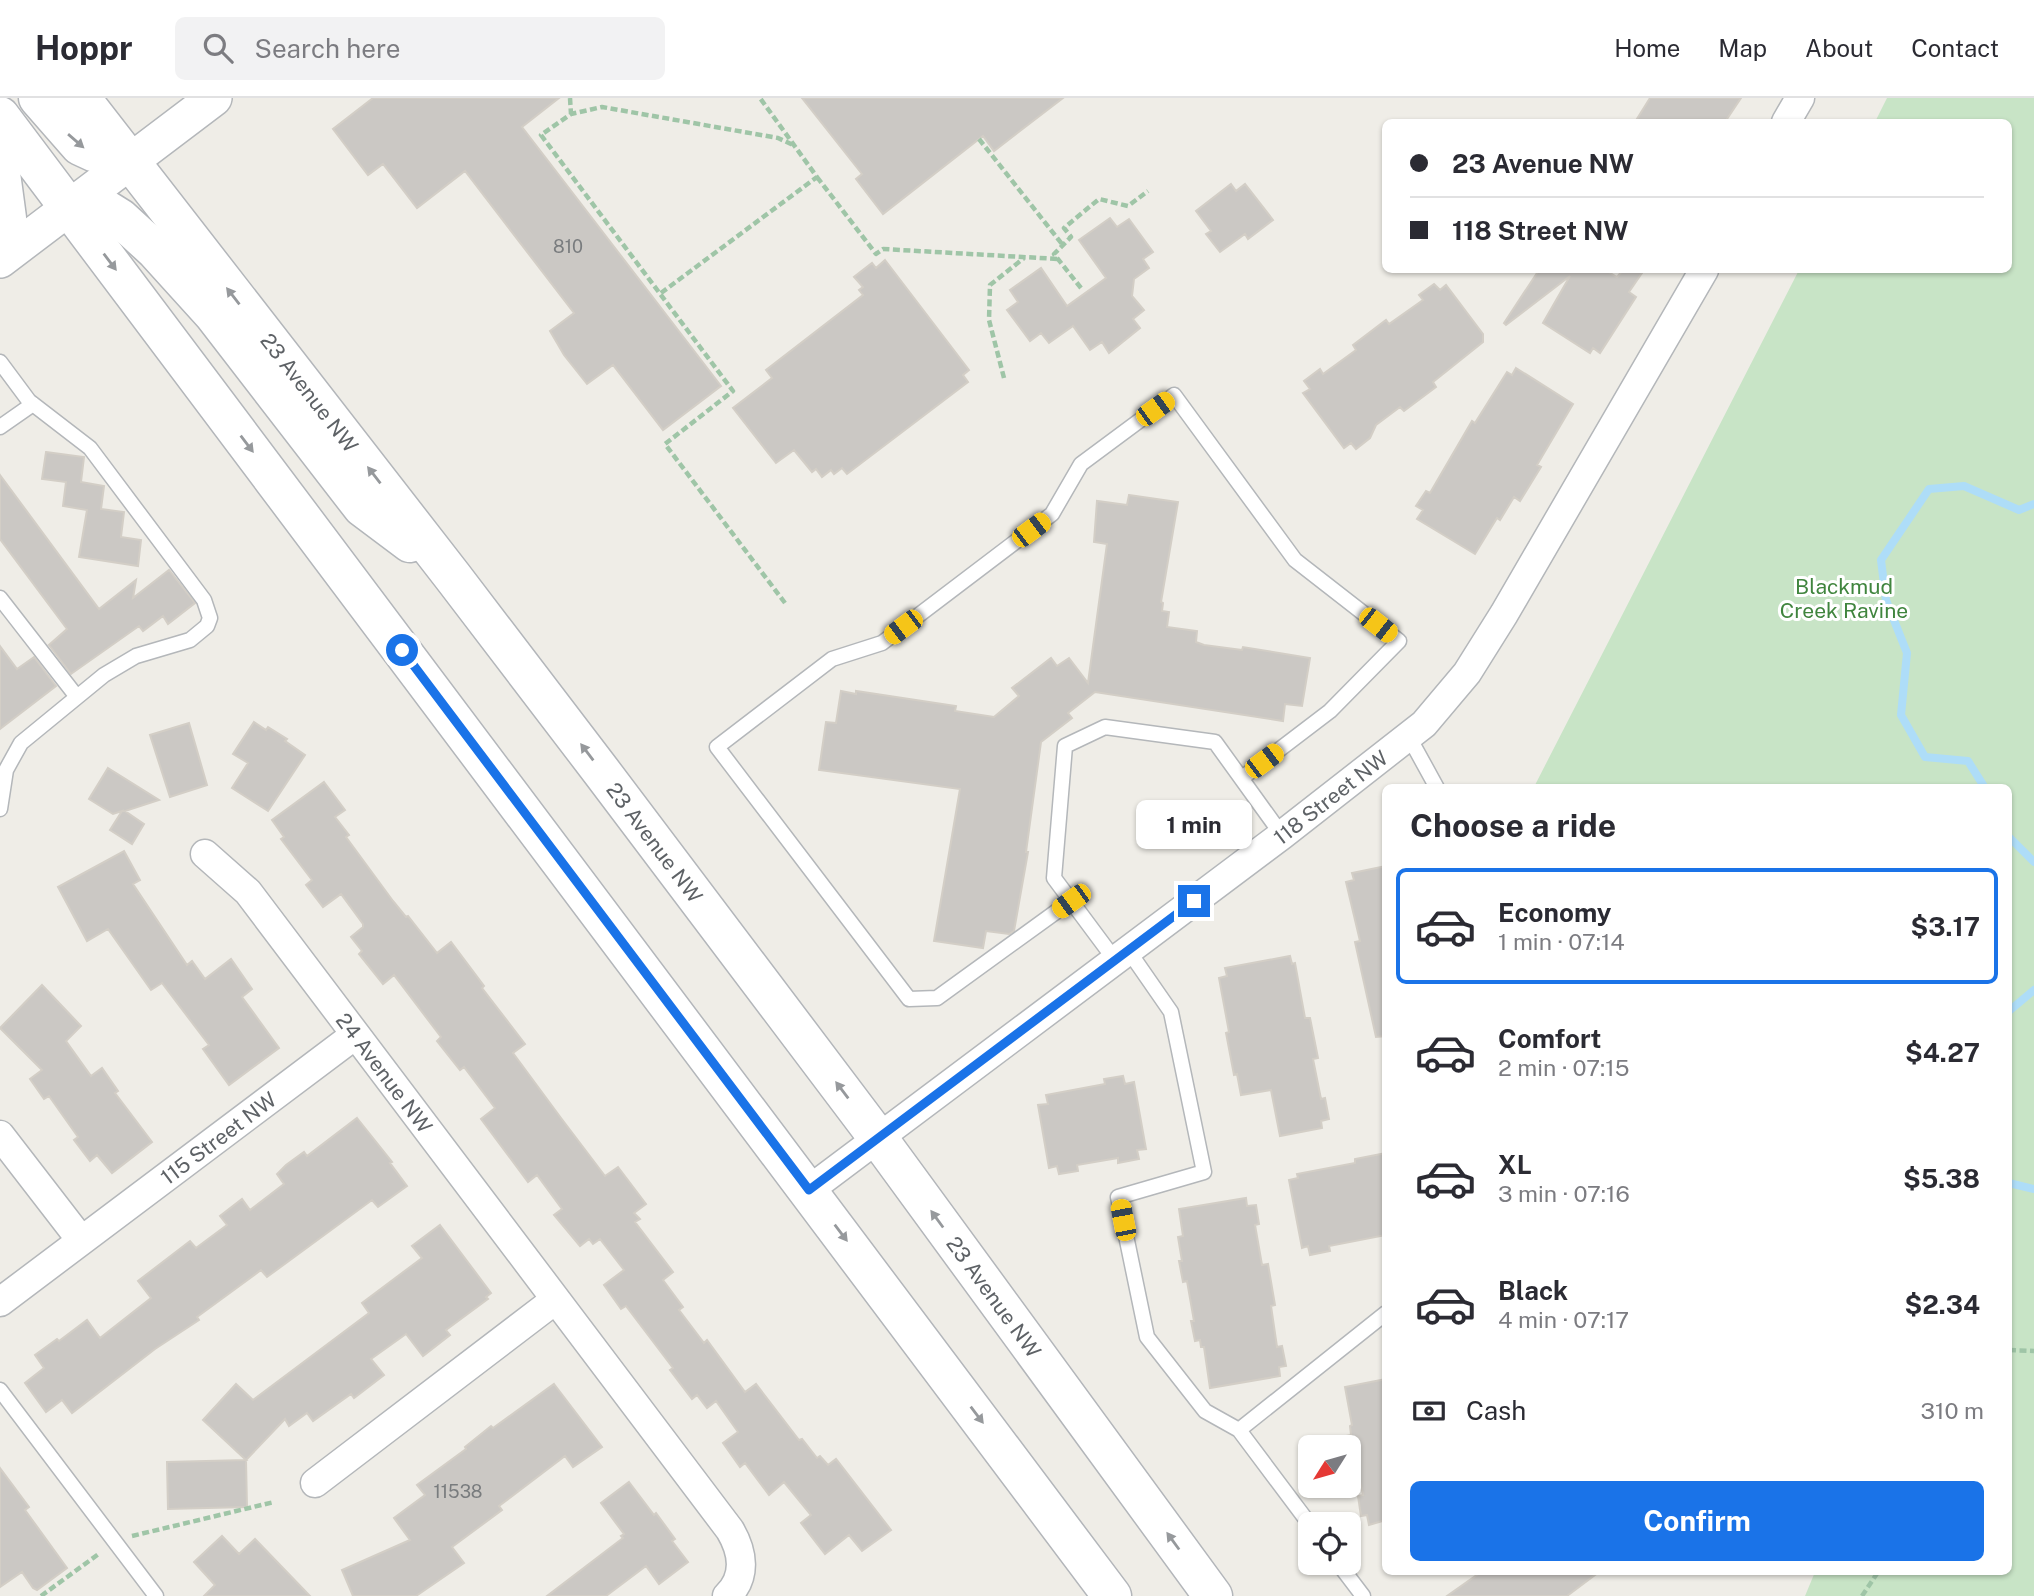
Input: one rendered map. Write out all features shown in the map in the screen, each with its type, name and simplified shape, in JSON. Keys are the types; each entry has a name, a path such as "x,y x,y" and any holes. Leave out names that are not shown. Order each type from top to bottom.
{"main road":[{"path":"38,98 80,146 130,161"},
{"name":"23 Avenue NW","path":"81,98 453,577 878,1138 1213,1596"},
{"path":"0,116 1107,1590"},
{"path":"0,166 7,218 0,250"},
{"path":"69,208 96,203 120,218 155,250 214,314 362,507 453,577"}],"street":[{"path":"0,260 214,98"},
{"path":"1788,119 1800,98"},
{"name":"118 Street NW","path":"809,1190 1409,737 1452,691 1486,643 1702,273"},
{"name":"24 Avenue NW","path":"205,854 241,883 730,1530 738,1544 741,1560 734,1584"},
{"name":"115 Street NW","path":"0,1302 355,1035"},
{"path":"0,1135 81,1240"},
{"path":"315,1483 555,1300"}],"lane":[{"path":"0,362 33,404 90,448 204,600 210,618 207,626 190,640 136,656 104,675 21,743 6,770 0,809"},
{"path":"1071,901 937,998 909,999 717,747 832,659 882,643 1052,514 1081,464 1174,395 1295,559 1399,641 1330,711 1242,778"},
{"path":"0,427 33,404"},
{"path":"0,598 77,697"},
{"path":"1282,835 1215,743 1105,727 1065,746 1054,878 1071,901 1171,1012 1204,1172 1118,1197 1147,1337 1205,1411 1239,1430 1300,1512"},
{"path":"1409,737 1435,784"},
{"path":"1239,1430 1382,1316"},
{"path":"0,1390 156,1596"},
{"path":"1347,1575 1363,1596"}],"path":[{"path":"570,98 571,114"},
{"path":"760,98 876,254 883,249 1058,260"},
{"path":"785,603 665,444 733,391 541,135 571,114 602,107 778,138 793,145"},
{"path":"979,139 1062,244"},
{"path":"661,293 817,177"},
{"path":"1081,288 1054,254 1071,237 1064,228 1099,199 1128,206 1147,191"},
{"path":"1003,378 989,320 990,285 1025,258"},
{"path":"2012,1350 2034,1351"},
{"path":"41,1596 115,1542 274,1502"},
{"path":"1863,1596 1876,1575"}],"green space":[{"name":"Blackmud Creek Ravine","path":"1887,98 2034,98 2034,1596 1805,1596 1814,1575 2012,1575 2012,784 1536,784 1797,273 2012,273 2012,119 1876,119"}],"building":[{"path":"373,98 559,98 522,127 721,386 663,430 613,365 587,384 564,355 550,331 574,313 465,171 417,208 383,164 368,175 333,129"},
{"path":"802,98 1063,98 994,151 983,136 883,214 856,179 862,174"},
{"path":"1650,98 1741,98 1727,119 1637,119"},
{"path":"1231,184 1236,191 1245,184 1273,220 1248,239 1245,234 1220,252 1206,234 1211,231 1196,211"},
{"path":"1110,218 1117,227 1129,219 1153,252 1143,259 1149,268 1134,279 1132,296 1144,310 1133,319 1140,328 1109,353 1102,342 1090,350 1073,326 1049,343 1041,333 1030,341 1007,310 1018,302 1010,290 1041,268 1067,306 1106,278 1079,240"},
{"path":"885,260 969,370 963,375 968,382 847,474 842,468 834,474 831,470 822,477 816,469 812,472 794,450 776,463 733,408 772,378 766,370 863,295 859,290 863,287 854,277 872,263 876,268"},
{"path":"1537,273 1610,273 1617,277 1620,273 1642,273 1629,292 1636,297 1600,353 1593,348 1590,353 1543,323 1570,276 1506,325 1504,323"},
{"path":"1434,284 1440,290 1446,285 1483,334 1483,342 1433,382 1436,387 1404,411 1400,407 1376,425 1370,438 1356,449 1351,443 1344,448 1303,393 1310,389 1304,381 1320,369 1323,374 1356,350 1353,345 1386,320 1389,324 1423,300 1419,295"},
{"path":"1516,368 1573,404 1537,465 1541,467 1520,501 1514,497 1500,520 1497,518 1475,554 1417,519 1423,510 1416,506 1426,491 1430,493 1472,421 1475,423 1507,372 1512,375"},
{"path":"46,452 84,457 81,482 104,486 101,509 124,512 121,537 141,540 138,566 79,557 87,510 63,506 66,482 42,479"},
{"path":"0,475 99,609 136,580 133,598 169,570 195,603 168,624 163,616 143,631 139,626 71,674 49,645 67,629 0,539"},
{"path":"1129,495 1178,502 1161,602 1162,611 1169,612 1167,627 1197,631 1196,642 1204,645 1242,650 1243,647 1310,658 1302,706 1285,704 1283,721 1095,692 1068,713 1072,718 1041,742 1028,852 1014,931 1009,934 986,931 983,948 934,941 960,789 819,770 826,722 836,723 841,691 956,706 955,711 994,717 1019,696 1012,688 1051,658 1057,666 1069,658 1088,683 1107,544 1094,542 1097,501 1127,505"},
{"path":"0,646 17,669 34,657 56,686 0,729"},
{"path":"254,722 287,739 285,741 305,755 268,811 232,788 248,763 233,754"},
{"path":"189,723 207,785 170,797 150,735"},
{"path":"108,768 159,800 125,811 144,824 132,844 110,830 122,811 113,814 89,799"},
{"path":"324,782 345,810 335,817 349,835 346,837 393,901 437,953 451,942 525,1044 513,1053 561,1118 605,1176 618,1167 646,1204 634,1213 640,1219 635,1222 673,1272 663,1280 683,1307 679,1310 704,1343 707,1340 745,1392 756,1384 799,1440 802,1439 817,1458 820,1456 828,1465 836,1459 891,1530 862,1551 849,1535 825,1554 801,1523 811,1515 784,1482 769,1495 745,1463 740,1467 723,1443 738,1432 716,1401 707,1408 697,1395 692,1399 670,1370 673,1368 626,1306 621,1309 604,1285 624,1270 600,1239 593,1244 589,1239 580,1246 554,1215 562,1209 537,1175 528,1182 481,1119 495,1108 464,1067 460,1070 437,1041 441,1037 394,975 383,984 359,954 362,951 351,937 363,924 341,894 323,907 306,885 312,880 281,839 284,837 272,820"},
{"path":"124,851 140,880 133,884 187,965 192,961 205,979 231,959 252,989 242,997 279,1048 229,1085 203,1049 209,1045 162,983 151,990 108,929 87,941 58,887"},
{"path":"1382,867 1382,1036 1376,1037 1355,942 1360,941 1346,882 1354,880 1352,873"},
{"path":"1290,956 1292,964 1295,963 1305,1018 1310,1018 1318,1058 1313,1059 1321,1099 1325,1098 1329,1119 1321,1121 1322,1128 1280,1136 1271,1090 1241,1095 1237,1074 1234,1075 1226,1033 1229,1032 1219,978 1227,976 1225,968"},
{"path":"42,985 81,1026 66,1041 91,1076 102,1068 118,1091 115,1093 152,1142 112,1173 97,1155 90,1161 74,1140 78,1137 49,1096 44,1099 30,1079 42,1070 0,1028"},
{"path":"1123,1076 1125,1084 1134,1082 1146,1149 1137,1150 1139,1159 1118,1163 1118,1158 1077,1165 1078,1171 1059,1174 1057,1166 1049,1168 1038,1105 1048,1104 1046,1095 1105,1084 1104,1079"},
{"path":"357,1118 392,1162 390,1163 407,1186 378,1207 372,1200 267,1277 261,1270 197,1317 199,1320 155,1349 72,1413 62,1400 46,1412 25,1383 44,1368 35,1355 87,1320 100,1338 151,1298 138,1281 190,1241 196,1248 227,1225 220,1216 242,1199 250,1210 284,1184 277,1174 286,1165 304,1152 307,1156"},
{"path":"1382,1154 1382,1236 1329,1246 1330,1251 1310,1255 1308,1246 1302,1248 1289,1180 1298,1178 1297,1174 1355,1163 1355,1159"},
{"path":"1246,1198 1247,1206 1256,1205 1259,1224 1255,1225 1262,1265 1268,1264 1275,1305 1271,1306 1277,1347 1282,1346 1286,1366 1279,1367 1280,1376 1210,1388 1204,1347 1201,1347 1200,1340 1195,1341 1187,1281 1183,1282 1179,1261 1182,1261 1178,1237 1183,1236 1179,1209"},
{"path":"440,1225 491,1293 486,1297 488,1299 446,1330 450,1335 423,1356 406,1334 371,1359 384,1375 354,1398 351,1394 313,1421 307,1413 289,1426 285,1419 246,1460 203,1420 236,1384 253,1400 369,1313 362,1303 422,1258 412,1246"},
{"path":"1382,1380 1382,1521 1369,1525 1367,1515 1361,1516 1358,1498 1363,1495 1362,1435 1351,1435 1352,1425 1345,1387"},
{"path":"554,1384 602,1447 573,1467 565,1456 499,1506 502,1510 452,1547 464,1563 416,1596 353,1596 342,1570 410,1540 394,1518 425,1495 417,1485 466,1449 465,1447 491,1426 493,1428"},
{"path":"246,1460 247,1507 168,1509 167,1462"},
{"path":"0,1468 29,1507 25,1510 67,1568 37,1590 22,1572 0,1587"},
{"path":"629,1482 654,1515 656,1513 688,1562 659,1584 646,1566 606,1596 547,1596 623,1538 621,1536 624,1534 601,1503"},
{"path":"222,1536 239,1554 255,1539 310,1596 204,1596 215,1585 194,1562"},
{"path":"1477,1575 1595,1575 1567,1596 1447,1596"}],"waterway":[{"path":"1982,784 1968,761 1925,757 1901,715 1907,653 1886,600 1881,560 1929,489 1964,486 2019,510 2034,504"},
{"path":"2012,840 2034,862"},
{"path":"2012,1008 2034,990"},
{"path":"2012,1184 2034,1189"}],"route":[{"path":"402,650 809,1190 1194,901"}]}
